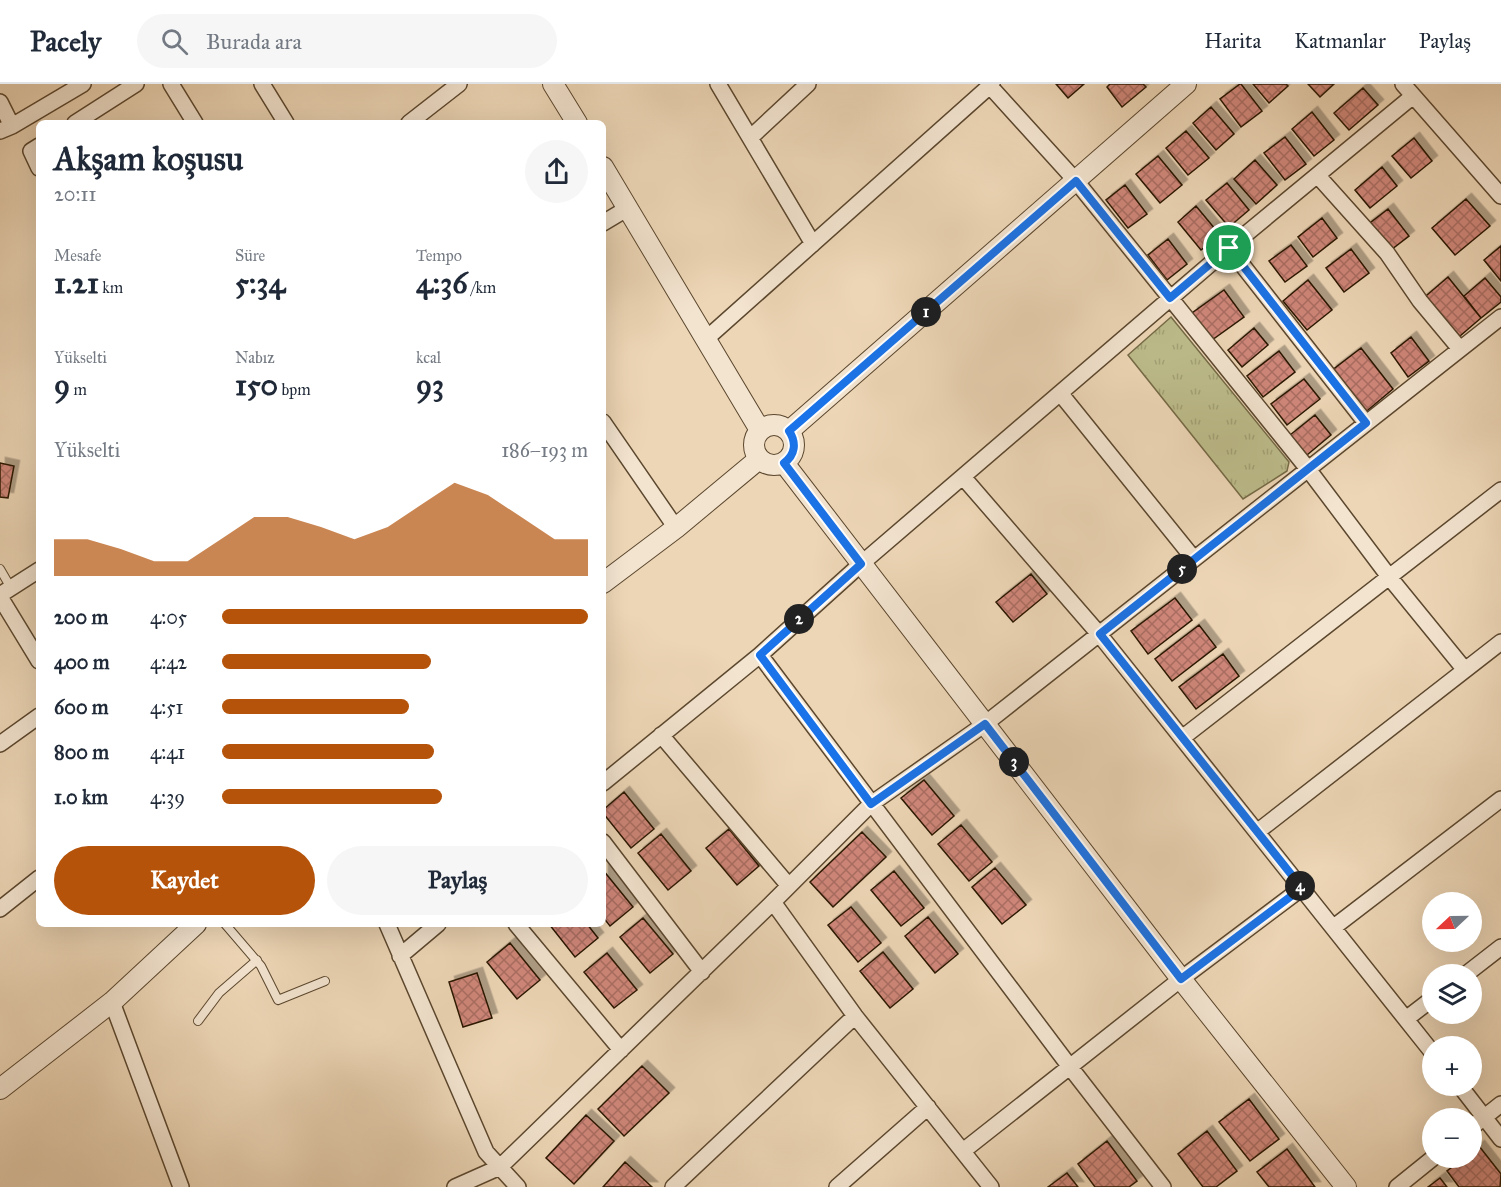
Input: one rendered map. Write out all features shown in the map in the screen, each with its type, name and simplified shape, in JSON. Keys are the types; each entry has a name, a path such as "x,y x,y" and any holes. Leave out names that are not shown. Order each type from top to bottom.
{"street":[{"path":"0,102 6,129 83,84"},
{"path":"80,120 136,84"},
{"path":"171,84 193,120"},
{"path":"262,84 283,120"},
{"path":"415,120 459,84"},
{"path":"553,84 575,120"},
{"path":"718,84 813,244"},
{"path":"750,138 808,84"},
{"path":"789,431 1186,84"},
{"path":"1403,84 1501,196"},
{"path":"706,339 990,85 1076,181 1308,469 1390,578 1465,670"},
{"path":"606,781 760,655 861,564 1170,298 1413,96"},
{"path":"36,148 31,151 36,162"},
{"path":"606,172 760,430"},
{"path":"1318,176 1387,253 1420,301 1460,349"},
{"path":"606,221 628,208"},
{"path":"1229,248 1366,423"},
{"path":"455,1187 500,1167 702,972 871,804 985,724 1501,317"},
{"path":"1060,393 1194,559"},
{"path":"778,425 789,431 795,442 789,459 784,463 771,465 759,459 754,441 760,430 766,426 778,425"},
{"path":"606,426 676,528"},
{"path":"606,581 676,528 759,459"},
{"path":"784,463 1181,979 1346,1187"},
{"path":"963,477 1100,634 1422,1039"},
{"path":"1182,738 1501,490"},
{"path":"36,572 4,593 36,655"},
{"path":"1257,832 1465,670 1499,647"},
{"path":"760,655 1163,1187"},
{"path":"0,744 36,718"},
{"path":"661,735 789,886"},
{"path":"1334,927 1501,799"},
{"path":"606,846 702,972"},
{"path":"0,909 36,880"},
{"path":"963,1151 1181,979 1302,888"},
{"path":"773,902 855,1016 991,1187"},
{"path":"0,1089 112,1002 193,927"},
{"path":"388,927 486,1152 518,1187"},
{"path":"400,956 434,927"},
{"path":"518,927 621,1050"},
{"path":"1479,964 1501,947"},
{"path":"112,1002 181,1187"},
{"path":"1407,1019 1422,1007"},
{"path":"673,1187 855,1016"},
{"path":"1468,1096 1501,1139"},
{"path":"1484,1116 1501,1104"},
{"path":"837,1187 928,1107"},
{"path":"1397,1187 1422,1167"}],"lane":[{"path":"0,569 4,593"},
{"path":"228,927 266,973 278,1000 325,981"},
{"path":"198,1021 219,993 257,960"}],"green space":[{"path":"1171,317 1289,462 1287,471 1243,499 1128,355"}],"building":[{"path":"1056,84 1084,84 1068,98"},
{"path":"1110,84 1143,84 1146,87 1122,107 1107,87"},
{"path":"1240,84 1262,111 1241,127 1220,99"},
{"path":"1253,84 1286,84 1288,86 1269,103"},
{"path":"1308,84 1334,84 1320,97"},
{"path":"1363,88 1378,105 1349,130 1334,113"},
{"path":"1211,107 1234,134 1216,150 1193,123"},
{"path":"1312,112 1334,140 1314,156 1292,129"},
{"path":"1186,131 1209,158 1188,175 1166,148"},
{"path":"1285,137 1306,164 1285,180 1264,153"},
{"path":"1414,138 1432,161 1411,178 1392,156"},
{"path":"1158,156 1182,185 1160,203 1136,174"},
{"path":"1255,160 1277,185 1256,204 1234,179"},
{"path":"1382,167 1397,186 1370,208 1355,190"},
{"path":"1227,183 1249,210 1229,227 1206,200"},
{"path":"1125,185 1147,214 1128,228 1106,200"},
{"path":"1466,199 1490,226 1455,255 1432,228"},
{"path":"1196,206 1220,235 1201,250 1178,222"},
{"path":"1388,209 1409,236 1387,253 1366,226"},
{"path":"1322,218 1337,238 1313,257 1298,237"},
{"path":"1168,239 1187,264 1167,280 1148,255"},
{"path":"1291,245 1307,266 1285,282 1269,261"},
{"path":"1501,246 1501,281 1484,260"},
{"path":"1351,249 1369,273 1344,292 1326,268"},
{"path":"1448,277 1481,318 1453,342 1420,301"},
{"path":"1485,278 1501,297 1501,302 1481,318 1464,296"},
{"path":"1308,280 1332,310 1307,330 1283,301"},
{"path":"1224,290 1244,317 1212,340 1192,313"},
{"path":"1254,328 1268,345 1242,367 1228,350"},
{"path":"1411,337 1429,361 1408,377 1391,353"},
{"path":"1361,348 1393,389 1361,416 1331,371"},
{"path":"1279,351 1295,372 1263,397 1247,376"},
{"path":"1304,379 1320,399 1287,425 1271,404"},
{"path":"1315,415 1331,435 1307,455 1290,435"},
{"path":"0,463 14,466 8,498 0,497"},
{"path":"1031,574 1047,594 1013,622 996,602"},
{"path":"1175,598 1192,620 1148,654 1131,631"},
{"path":"1199,625 1216,647 1172,681 1155,659"},
{"path":"1223,654 1239,676 1196,709 1179,687"},
{"path":"924,780 954,816 932,835 901,798"},
{"path":"624,792 654,829 631,848 606,817 606,807"},
{"path":"961,825 992,862 969,881 938,844"},
{"path":"729,829 759,866 737,885 706,848"},
{"path":"862,832 886,857 833,907 810,882"},
{"path":"661,834 691,871 668,890 638,853"},
{"path":"995,868 1026,905 1002,924 972,887"},
{"path":"894,871 924,908 901,926 871,890"},
{"path":"606,874 633,907 610,926 606,921"},
{"path":"851,907 881,943 858,962 828,925"},
{"path":"928,917 958,954 935,973 905,936"},
{"path":"643,918 673,954 650,973 620,937"},
{"path":"551,927 589,927 598,938 575,957"},
{"path":"510,943 540,980 517,999 487,962"},
{"path":"883,952 913,989 890,1008 860,971"},
{"path":"607,953 637,990 614,1008 584,972"},
{"path":"477,973 492,1018 463,1027 449,982"},
{"path":"642,1066 669,1093 624,1136 598,1109"},
{"path":"1249,1099 1279,1139 1250,1161 1219,1122"},
{"path":"586,1115 614,1141 574,1184 546,1158"},
{"path":"1207,1131 1237,1171 1216,1187 1203,1187 1178,1154"},
{"path":"1107,1141 1137,1181 1129,1187 1095,1187 1078,1164"},
{"path":"1287,1149 1315,1187 1269,1187 1257,1172"},
{"path":"1482,1150 1501,1174 1500,1187 1459,1187 1447,1171 1451,1168 1482,1168"},
{"path":"625,1162 652,1187 603,1187"},
{"path":"1067,1173 1078,1187 1048,1187"},
{"path":"1440,1178 1447,1187 1428,1187"}],"route":[{"path":"1076,181 1170,298 1229,248 1366,423 1100,634 1302,888 1181,979 985,724 871,804 760,655 861,564 784,463 792,454 795,442 789,431 1076,181"}]}
